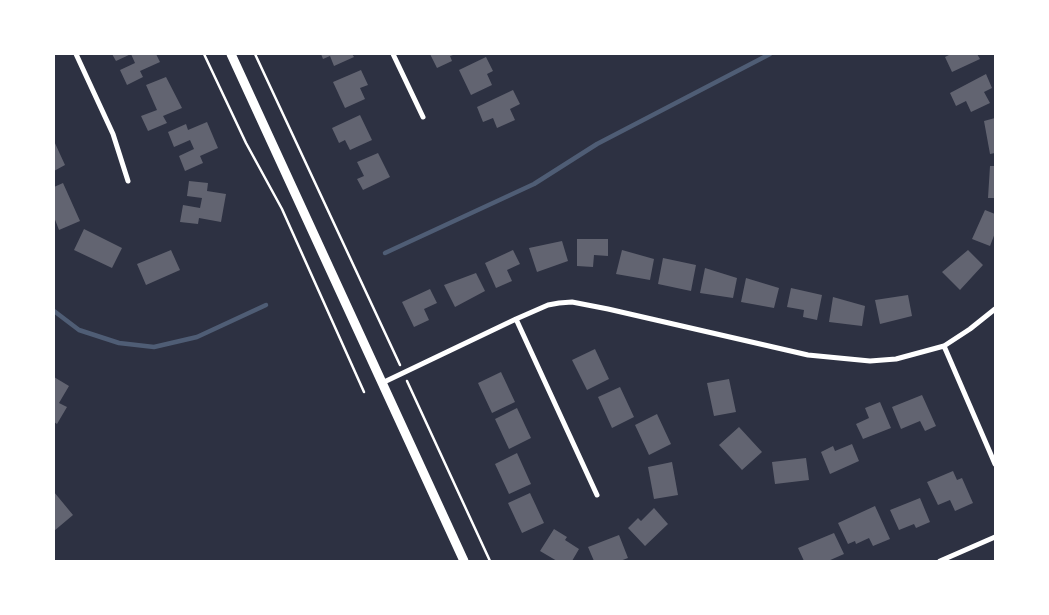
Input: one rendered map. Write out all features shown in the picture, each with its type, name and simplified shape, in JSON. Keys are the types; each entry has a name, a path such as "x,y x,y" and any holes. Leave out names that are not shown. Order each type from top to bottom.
{"street":[{"path":"76,54 113,134 128,181"},
{"path":"231,54 464,561"},
{"path":"393,54 423,117"},
{"path":"382,383 548,304 572,302 808,355 842,360 896,359 944,346 970,330 995,309"},
{"path":"516,319 597,495"},
{"path":"944,346 995,464"},
{"path":"940,561 995,537"}],"path":[{"path":"204,54 246,143 282,209 364,392"},
{"path":"255,54 397,360"},
{"path":"409,385 490,561"}],"building":[{"path":"112,54 131,54 116,61"},
{"path":"131,54 156,54 160,62 140,71 143,77 127,85 120,70 135,63"},
{"path":"321,54 352,54 354,57 334,66 330,56 323,59"},
{"path":"430,54 456,54 450,56 452,61 437,68"},
{"path":"951,54 977,54 980,59 952,72 945,57"},
{"path":"486,57 493,71 487,74 492,85 471,95 459,70"},
{"path":"361,70 368,85 360,88 365,99 345,108 333,82"},
{"path":"986,74 992,88 984,92 990,103 971,112 966,101 956,106 950,93"},
{"path":"166,77 182,108 163,116 167,123 148,131 141,116 157,110 146,85"},
{"path":"513,90 520,104 510,109 515,120 497,128 493,118 483,122 477,107"},
{"path":"360,115 372,140 350,150 345,140 339,143 332,128"},
{"path":"995,118 995,153 990,154 984,121"},
{"path":"207,122 218,148 200,156 203,163 185,171 179,156 194,149 190,140 174,147 168,132 186,124 188,130"},
{"path":"54,141 65,165 54,171"},
{"path":"378,153 390,177 363,190 357,179 364,176 357,162"},
{"path":"990,166 995,166 995,198 988,198"},
{"path":"189,181 208,183 207,191 226,194 221,222 199,218 198,224 180,222 183,205 200,208 202,198 187,196"},
{"path":"63,183 80,221 59,230 54,217 54,187"},
{"path":"985,210 995,214 995,233 990,246 972,239"},
{"path":"84,229 122,248 112,268 74,250"},
{"path":"577,239 608,239 608,256 594,255 593,267 577,266"},
{"path":"562,241 568,261 537,272 529,248"},
{"path":"171,250 180,270 146,285 137,264"},
{"path":"513,250 520,264 507,270 512,281 496,288 485,263"},
{"path":"622,250 654,259 650,280 616,274"},
{"path":"968,250 983,265 960,290 942,272"},
{"path":"663,258 696,265 691,291 658,284"},
{"path":"705,268 737,278 733,298 700,293"},
{"path":"476,273 485,291 455,307 444,285"},
{"path":"746,278 779,288 774,308 741,302"},
{"path":"791,288 822,295 817,320 803,317 804,310 787,307"},
{"path":"430,289 437,303 424,309 429,320 414,327 402,302"},
{"path":"908,295 912,316 880,324 875,300"},
{"path":"833,297 865,306 862,326 829,322"},
{"path":"595,349 609,379 587,390 572,360"},
{"path":"501,372 515,402 492,413 478,383"},
{"path":"54,377 69,386 59,403 67,407 57,424 54,422"},
{"path":"729,379 736,412 714,416 707,383"},
{"path":"620,387 634,417 612,428 598,397"},
{"path":"922,395 936,426 925,431 920,421 901,429 892,407"},
{"path":"880,402 891,428 863,439 856,424 869,418 865,408"},
{"path":"517,408 531,438 509,449 495,419"},
{"path":"657,414 671,444 649,455 635,425"},
{"path":"739,427 762,452 742,470 719,445"},
{"path":"852,444 859,461 830,474 821,452 833,446 835,451"},
{"path":"517,453 531,484 509,494 495,464"},
{"path":"806,458 809,480 775,484 772,462"},
{"path":"672,462 678,495 654,499 648,467"},
{"path":"953,471 957,480 962,478 973,503 955,511 950,500 938,505 927,482"},
{"path":"54,492 73,515 54,531"},
{"path":"530,493 544,523 522,533 508,503"},
{"path":"920,498 930,522 916,528 914,524 899,530 890,510"},
{"path":"875,506 890,539 873,546 869,538 856,544 855,541 848,544 838,523"},
{"path":"654,508 668,524 645,546 628,528 638,518 641,521"},
{"path":"554,529 567,537 565,540 579,549 572,561 557,561 540,551"},
{"path":"834,533 844,554 828,561 804,561 798,548"},
{"path":"619,535 628,558 620,561 594,561 588,547"}],"waterway":[{"path":"385,253 534,184 597,144 770,54"},
{"path":"54,311 79,330 119,343 154,347 197,337 266,305"}]}
